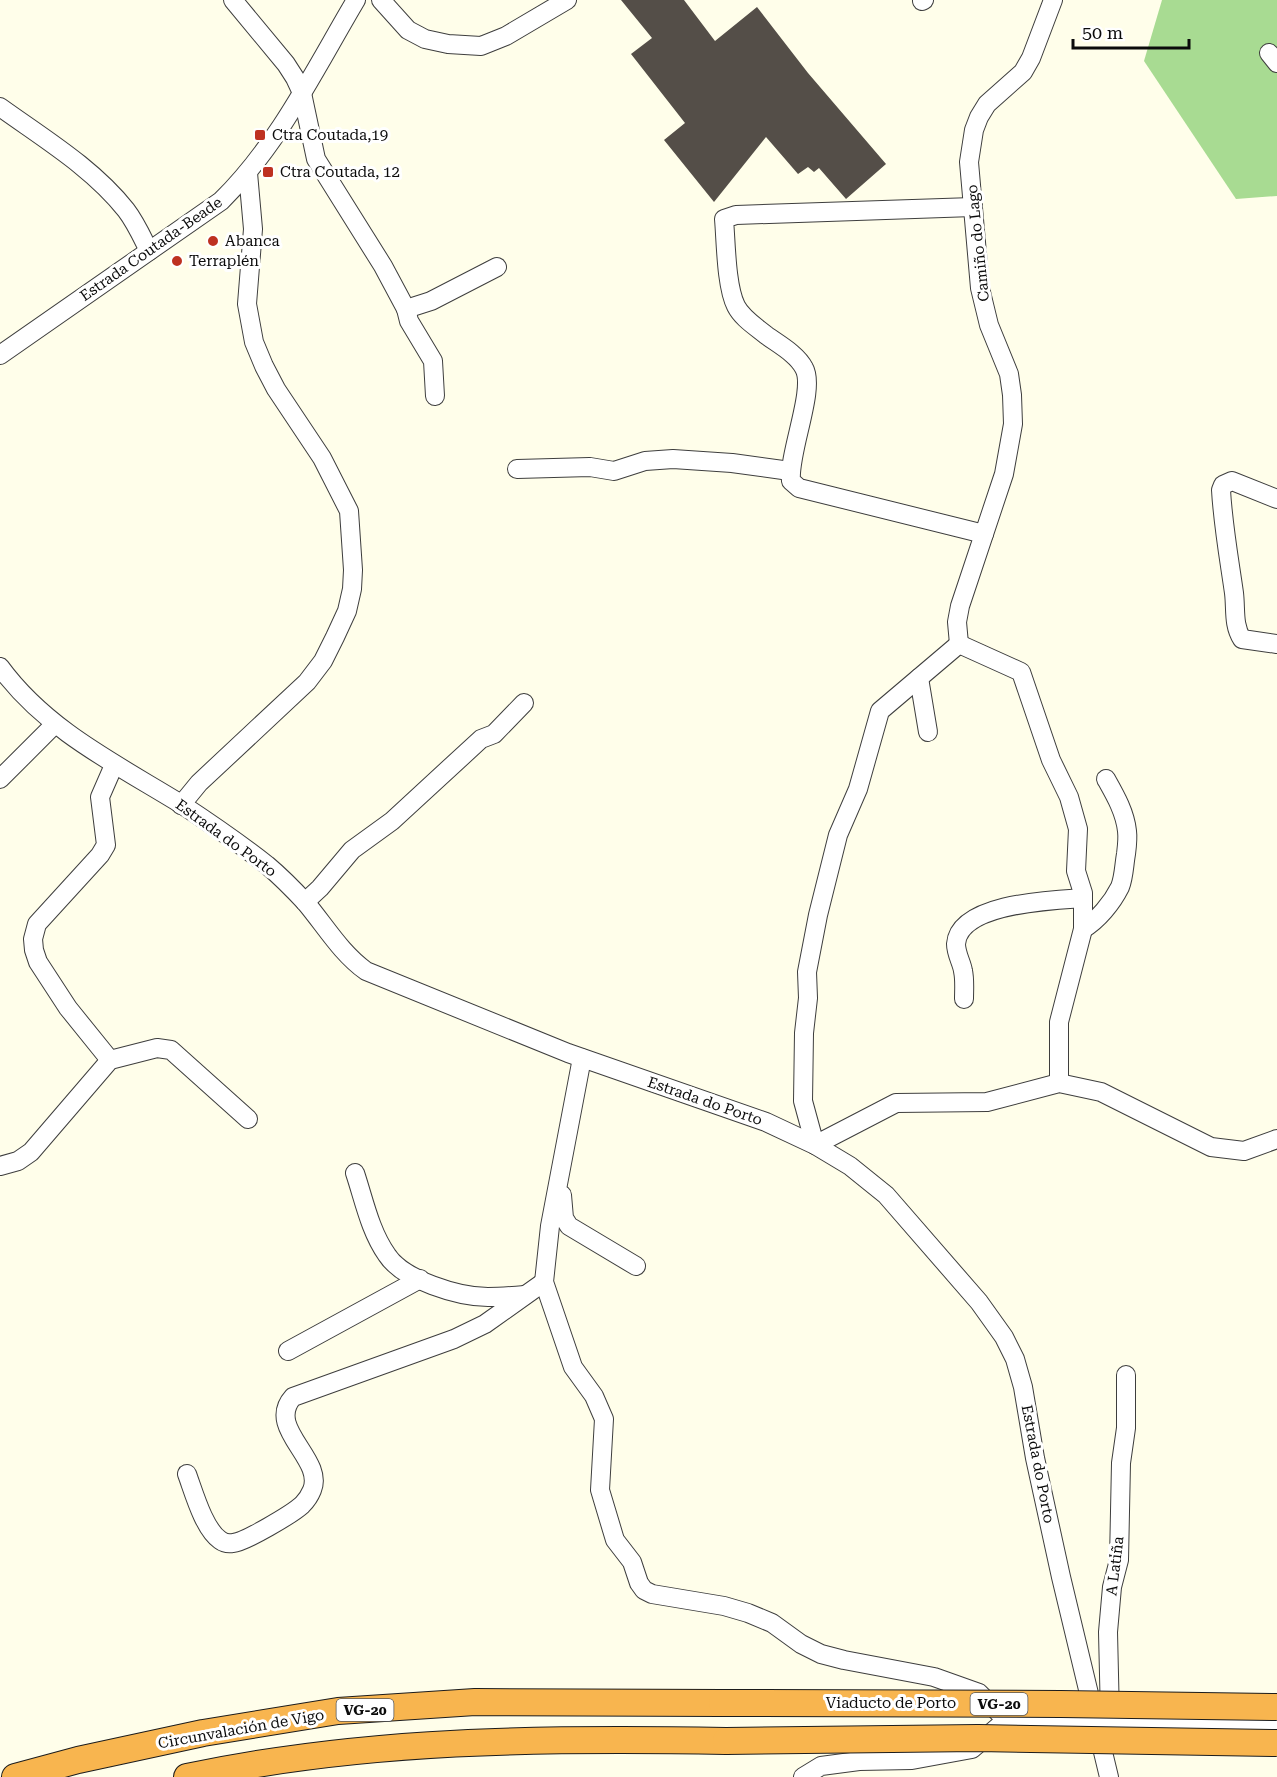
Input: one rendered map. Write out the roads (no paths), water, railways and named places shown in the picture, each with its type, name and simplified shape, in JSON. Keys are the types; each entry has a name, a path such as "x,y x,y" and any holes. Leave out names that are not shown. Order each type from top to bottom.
{"highway":[{"name":"Circunvalación de Vigo","path":"15,1777 78,1760 203,1733 338,1712 475,1702 722,1703"},
{"name":"Viaducto de Porto","path":"722,1703 1277,1707"},
{"path":"187,1777 380,1747 504,1740 726,1741 978,1738 1277,1743"}],"street":[{"path":"233,0 286,64 302,93 316,159 383,266 406,309 408,321 434,361 435,396"},
{"name":"Estrada Coutada-Beade","path":"0,355 221,201 261,156 302,93 356,0"},
{"path":"381,0 408,30 425,39 448,44 481,46 506,36 567,0"},
{"name":"Camiño do Lago","path":"959,644 957,622 960,606 1004,474 1013,424 1009,374 989,325 980,288 969,162 974,130 987,104 1023,72 1053,0"},
{"path":"0,107 70,158 101,184 126,210 149,251"},
{"path":"181,805 199,783 307,682 323,661 336,637 347,611 352,589 349,511 322,458 276,389 254,342 248,304 254,229 248,173"},
{"path":"973,207 736,215 724,219 729,281 735,305 743,317 796,358 804,367 807,377 803,417 790,471 791,481 799,488 984,534"},
{"path":"406,309 432,301 497,267"},
{"path":"517,469 590,467 614,471 645,461 673,459 732,463 790,471"},
{"path":"1277,499 1232,481 1223,484 1221,490 1223,528 1234,593 1236,628 1242,639 1277,644"},
{"path":"1059,1083 1059,1022 1083,929 1083,897 1076,871 1078,829 1069,797 1051,760 1021,672 1010,665 959,644 880,711 858,789 838,835 818,915 807,972 808,998 804,1033 803,1101 815,1145 896,1102 987,1102 1059,1083 1101,1092 1211,1147 1244,1151 1277,1139"},
{"name":"Estrada do Porto","path":"0,667 18,690 55,724 114,765 181,805 261,860 305,902 347,956 366,971 582,1058 766,1122 815,1145 850,1166 886,1195 979,1302 1010,1347 1023,1387 1040,1480 1103,1721 1108,1777"},
{"path":"919,678 928,732"},
{"path":"305,902 352,850 392,821 481,739 494,734 524,703"},
{"path":"0,779 55,724"},
{"path":"110,1060 68,1008 38,962 33,939 37,924 100,855 106,845 100,797 114,765"},
{"path":"1083,929 1095,922 1120,886 1128,841 1122,812 1106,778"},
{"path":"964,999 963,970 956,944 960,932 969,923 982,914 992,911 1030,903 1083,897"},
{"path":"0,1166 18,1161 31,1152 110,1060 157,1048 171,1050 248,1119"},
{"path":"582,1058 550,1226 544,1282 573,1367 601,1410 604,1432 599,1473 600,1490 615,1540 632,1562 639,1583 644,1590 652,1593 724,1606 748,1613 772,1623 801,1644 821,1654 934,1677 979,1694 1006,1720"},
{"path":"355,1173 374,1231 383,1249 394,1263 420,1279 464,1295 486,1297 526,1295"},
{"path":"559,1181 563,1196 564,1218 569,1226 636,1266"},
{"path":"288,1351 420,1279"},
{"path":"188,1474 205,1520 218,1539 231,1544 244,1539 303,1504 313,1490 312,1473 285,1418 287,1405 293,1397 454,1339 485,1324 544,1282"},
{"name":"A Latiña","path":"1103,1721 1112,1587 1119,1560 1121,1463 1126,1428 1126,1375"},
{"path":"803,1777 821,1766 859,1761 912,1760 972,1749 1006,1720 1277,1725"}],"place":[{"name":"Ctra Coutada,19","path":"260,135"},
{"name":"Ctra Coutada, 12","path":"268,172"},
{"name":"Abanca","path":"213,241"},
{"name":"Terraplén","path":"177,261"}]}
